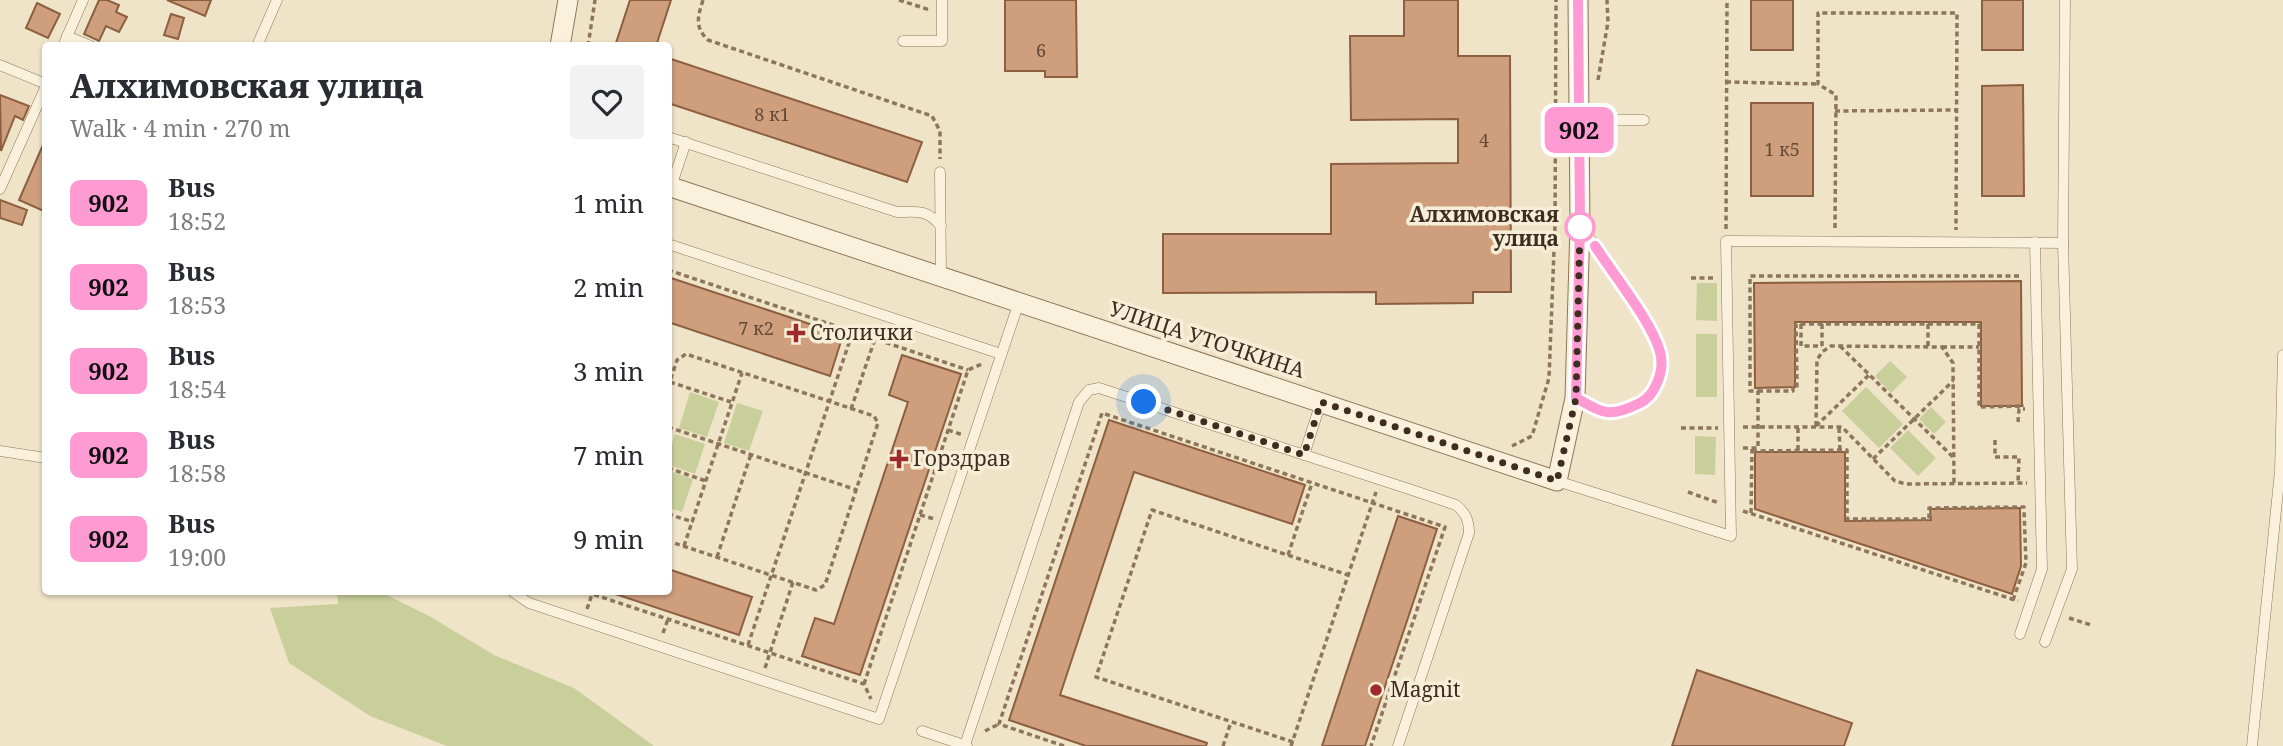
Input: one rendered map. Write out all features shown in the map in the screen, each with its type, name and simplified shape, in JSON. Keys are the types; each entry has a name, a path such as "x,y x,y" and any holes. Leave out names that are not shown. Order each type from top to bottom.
{"street":[{"path":"561,42 568,0"},
{"path":"1557,481 1576,398 1580,224 1577,0"},
{"name":"УЛИЦА УТОЧКИНА","path":"672,188 1557,481"}],"lane":[{"path":"65,41 83,0"},
{"path":"259,42 277,0"},
{"path":"903,41 942,41 942,0"},
{"path":"2045,642 2072,569 2063,243 2064,0"},
{"path":"0,65 42,83"},
{"path":"0,189 42,94"},
{"path":"1579,120 1644,120"},
{"path":"672,137 897,212 923,212 932,215 941,226"},
{"path":"672,181 686,142"},
{"path":"940,172 941,276"},
{"path":"1576,398 1601,412 1620,413 1646,400 1659,381 1661,354 1653,333 1580,224"},
{"path":"1730,507 1726,242 2063,243"},
{"path":"2020,634 2042,569 2035,243"},
{"path":"672,245 1001,355"},
{"path":"517,595 529,603 880,719 1019,302"},
{"path":"2252,746 2280,471 2283,355"},
{"path":"922,731 966,746 1079,402 1085,393 1104,388 1456,505 1467,517 1469,533 1398,746"},
{"path":"1304,455 1321,402"},
{"path":"0,451 42,457"},
{"name":"УЛИЦА УТОЧКИНА","path":"1557,481 1731,536 1730,507"}],"path":[{"path":"589,42 596,0"},
{"path":"704,0 697,19 708,40 932,116 940,131 940,172"},
{"path":"899,0 942,14"},
{"path":"1532,436 1549,378 1555,225 1556,0"},
{"path":"1726,242 1727,0"},
{"path":"1818,84 1818,13 1957,13 1956,242"},
{"path":"1726,82 1818,84 1836,95 1836,242"},
{"path":"1835,111 1956,110"},
{"path":"672,271 968,370 1001,355"},
{"path":"2024,276 1750,276 1750,391 1793,391 1793,388 1797,388 1797,324 1979,324 1979,407 2024,408 2024,393"},
{"path":"1801,324 1801,346 1822,349 1831,346 1979,346"},
{"path":"1816,426 1816,360 1822,349 1822,324"},
{"path":"1928,324 1928,346"},
{"path":"748,645 853,331"},
{"path":"851,409 875,339"},
{"path":"1840,346 1954,458"},
{"path":"1942,347 1953,363 1954,483"},
{"path":"672,375 677,360 683,354 874,416 878,423 825,585 816,590 672,542"},
{"path":"880,719 864,684 968,370"},
{"path":"684,546 742,373"},
{"path":"1816,426 1869,375"},
{"path":"1873,459 1953,381"},
{"path":"672,385 732,403"},
{"path":"1752,449 1758,448 1758,391"},
{"path":"1064,746 999,724 1102,413 1445,527 1371,746"},
{"path":"1798,427 1798,450"},
{"path":"1839,427 1840,450"},
{"path":"1681,428 1842,427 1895,481 1906,484 2042,483"},
{"path":"672,428 857,490"},
{"path":"1995,440 1995,457 2018,457 2018,483"},
{"path":"1729,448 1847,450 1847,519 1929,519 1930,508 2042,508"},
{"path":"1751,513 1752,449"},
{"path":"717,557 751,454"},
{"path":"672,469 706,481"},
{"path":"1348,575 1152,510 1096,677 1292,744 1380,480"},
{"path":"1288,555 1312,483"},
{"path":"1688,492 2030,605"},
{"path":"2013,600 2026,563 2024,509"},
{"path":"672,515 693,522"},
{"path":"761,680 793,582"},
{"path":"595,595 864,684"},
{"path":"2055,615 2091,625"},
{"path":"1223,746 1231,722"}],"green space":[{"path":"1697,283 1717,283 1717,321 1696,320"},
{"path":"1696,334 1717,334 1717,397 1696,397"},
{"path":"1890,361 1907,377 1891,393 1875,376"},
{"path":"1866,387 1903,424 1879,448 1842,411"},
{"path":"690,392 719,402 707,437 679,428"},
{"path":"737,403 763,411 749,451 724,443"},
{"path":"1931,407 1946,422 1934,434 1919,419"},
{"path":"1908,430 1936,458 1918,476 1890,448"},
{"path":"675,434 705,444 695,474 672,466"},
{"path":"1695,436 1716,437 1715,475 1695,474"},
{"path":"672,472 693,479 682,512 672,509"},
{"path":"337,595 387,595 429,616 494,655 574,688 654,746 447,746 370,716 289,663 270,608 338,604"}],"building":[{"path":"99,0 119,5 116,12 127,17 119,32 106,26 99,41 84,34"},
{"path":"167,0 211,0 205,16"},
{"path":"630,0 671,0 657,42 616,42"},
{"path":"1005,0 1076,0 1077,77 1045,77 1045,71 1005,71"},
{"path":"1404,0 1458,0 1458,56 1510,56 1511,292 1473,292 1473,303 1376,304 1376,292 1163,293 1163,234 1331,234 1331,164 1458,163 1458,119 1351,120 1350,36 1404,36"},
{"path":"1751,0 1793,0 1793,50 1751,50"},
{"path":"1982,0 2023,0 2023,50 1982,50"},
{"path":"37,3 60,14 48,38 26,28"},
{"path":"171,14 184,18 178,39 164,35"},
{"path":"672,59 922,142 907,182 672,104"},
{"path":"2023,85 2024,196 1982,196 1982,86"},
{"path":"0,95 29,106 23,120 15,116 1,151"},
{"path":"1751,103 1813,103 1813,196 1751,196"},
{"path":"42,147 42,210 19,200"},
{"path":"0,200 27,210 22,225 0,218"},
{"path":"672,278 843,335 830,376 672,323"},
{"path":"2021,281 2022,406 1981,406 1981,322 1795,322 1795,387 1755,388 1754,283"},
{"path":"902,355 961,374 860,675 802,656 815,618 834,624 908,402 889,395"},
{"path":"1109,420 1305,485 1292,524 1134,472 1060,695 1207,743 1206,746 1086,746 1009,720"},
{"path":"1755,452 1845,452 1845,521 1931,520 1930,509 2020,508 2021,566 2012,594 1755,509"},
{"path":"1398,516 1437,529 1416,594 1365,746 1322,746"},
{"path":"672,570 752,597 739,635 618,595 672,595"},
{"path":"1697,670 1852,723 1844,746 1672,746"}],"bus line":[{"name":"902","path":"1578,0 1580,224 1576,398 1601,412 1620,413 1646,400 1659,381 1661,354 1653,333 1595,246"}],"place":[{"name":"Алхимовская улица","path":"1580,227"},
{"name":"Столички","path":"796,333"},
{"name":"Горздрав","path":"899,459"},
{"name":"Magnit","path":"1376,690"}],"route":[{"path":"1144,402 1304,455 1321,402 1557,481 1576,398 1580,227"}]}
